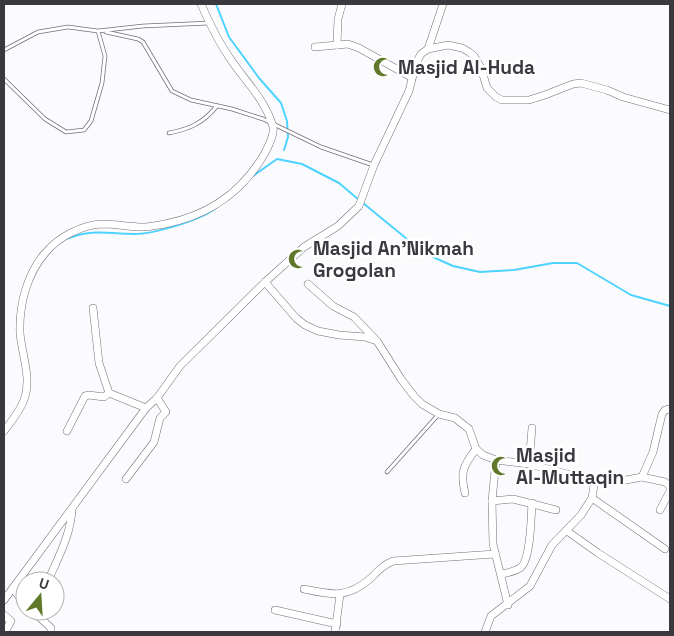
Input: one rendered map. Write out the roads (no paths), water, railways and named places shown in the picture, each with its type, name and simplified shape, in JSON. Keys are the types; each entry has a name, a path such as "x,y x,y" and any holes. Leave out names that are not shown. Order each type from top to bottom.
{"street":[{"path":"4,432 20,409 26,394 28,381 20,333 22,310 26,284 46,252 67,234 101,224 145,228 196,215 220,203 238,188 265,154 276,127 264,104 228,57 201,4"},
{"path":"337,45 338,19 342,4"},
{"path":"428,49 443,4"},
{"path":"315,47 348,44 412,77"},
{"path":"4,600 146,408 157,398 180,366 265,282 304,247 338,226 359,206 374,165 409,91 421,54 428,49 448,45 462,48 474,56 481,68 487,88 502,100 529,100 573,84 581,83 606,90 624,98 670,110"},
{"path":"265,282 296,318 305,325 318,331 365,337 377,341"},
{"path":"308,284 334,306 354,317 377,341 401,380 422,404 439,414 455,418 469,429 476,449 483,455 496,460 529,464 595,479 626,480 642,477 665,482 670,486 670,491 660,510"},
{"path":"93,308 99,363 109,393 146,408"},
{"path":"68,432 85,396 104,396 109,393"},
{"path":"126,479 156,438 160,418 166,412 157,398"},
{"path":"642,477 653,452 662,414 665,410 670,409"},
{"path":"529,464 532,428"},
{"path":"465,493 462,480 463,468 476,449"},
{"path":"496,460 492,501 493,544 508,604"},
{"path":"485,632 491,616 530,586 552,545 581,515 592,498 595,479"},
{"path":"592,498 665,550"},
{"path":"492,501 513,499 556,510"},
{"path":"501,574 519,569 523,565 527,555 532,503"},
{"path":"52,571 65,543 72,520 72,509"},
{"path":"567,531 670,599"},
{"path":"304,589 340,595 370,579 382,566 392,561 495,554"},
{"path":"335,632 340,595"},
{"path":"275,610 337,624"},
{"path":"4,615 11,621 6,632"},
{"path":"44,621 51,628 51,632"}],"lane":[{"path":"100,31 143,26 209,23"},
{"path":"4,50 38,32 68,27 138,39 143,42 172,91 191,100 249,114 322,147 374,165"},
{"path":"4,79 45,119 66,132 84,130 91,121 102,83 105,56 100,31"},
{"path":"169,133 188,130 208,117 217,106"},
{"path":"387,472 439,414"}],"waterway":[{"path":"216,4 229,37 259,78 281,103 287,121 288,137 284,150"},
{"path":"253,176 277,159 302,164 339,183 359,200"},
{"path":"363,203 424,253 453,266 480,272 514,270 553,263 577,263 631,295 670,306"},
{"path":"66,239 100,232 134,234 153,232 201,217 217,207"}],"place":[{"name":"Masjid Al-Huda","path":"383,67"},
{"name":"Masjid An'Nikmah Grogolan","path":"298,259"},
{"name":"Masjid Al-Muttaqin","path":"501,466"}]}
